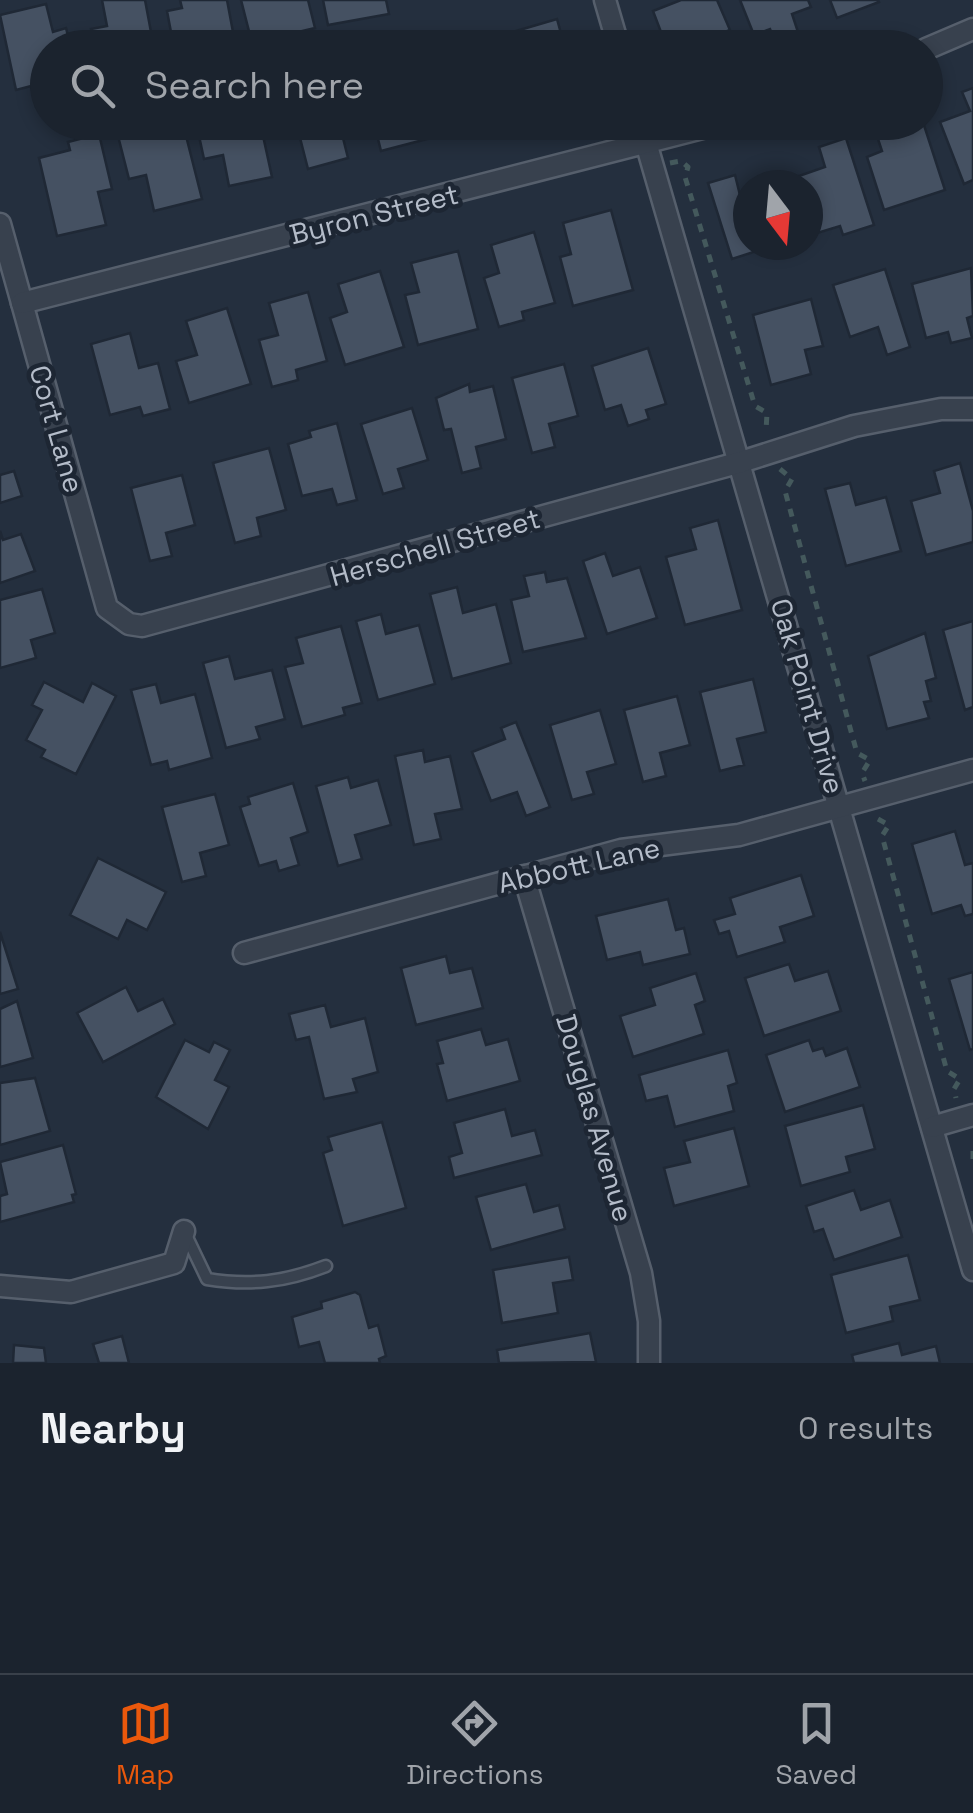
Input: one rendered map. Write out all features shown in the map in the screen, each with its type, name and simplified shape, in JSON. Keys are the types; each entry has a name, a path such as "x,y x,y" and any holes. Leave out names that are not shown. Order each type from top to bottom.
{"street":[{"path":"605,0 614,30"},
{"path":"943,42 973,29"},
{"name":"Oak Point Drive","path":"645,140 973,1270"},
{"name":"Byron Street","path":"22,302 664,140"},
{"name":"Cort Lane","path":"0,224 107,608 128,624"},
{"name":"Herschell Street","path":"128,624 156,625 741,462 854,426 941,410 973,409"},
{"name":"Abbott Lane","path":"244,953 621,850 727,838 973,770"},
{"name":"Douglas Avenue","path":"524,876 641,1273 649,1321 649,1363"},
{"path":"932,1126 968,1116"},
{"path":"0,1286 71,1292 174,1263 184,1230"}],"lane":[{"path":"184,1230 208,1278 259,1282 293,1279 326,1266"}],"path":[{"path":"652,167 681,161 688,167 685,177 713,279 755,406 767,413 763,424 782,474 792,479 786,490 857,753 870,760 862,773 878,820 888,825 882,836 947,1071 960,1080 954,1089 968,1116"},
{"path":"973,1151 973,1165"}],"building":[{"path":"102,0 145,0 151,30 91,30 107,26"},
{"path":"180,0 227,0 233,30 171,30 167,11 182,8"},
{"path":"241,0 308,0 315,28 249,30"},
{"path":"323,0 386,0 389,14 328,25"},
{"path":"681,0 717,0 730,30 660,30 653,11"},
{"path":"740,0 808,0 811,7 792,14 797,30 752,30"},
{"path":"830,0 878,0 879,2 837,18"},
{"path":"46,4 52,30 30,30 30,86 16,90 0,15"},
{"path":"557,19 560,30 519,30"},
{"path":"973,88 973,180 964,184 943,130 943,121 970,111 962,92"},
{"path":"100,140 112,189 98,192 106,225 57,236 39,158 70,150 68,142"},
{"path":"119,140 187,140 202,199 154,211 146,175 129,179"},
{"path":"200,140 264,140 272,177 229,186 223,155 204,159"},
{"path":"301,140 344,140 348,158 308,169"},
{"path":"378,140 423,140 381,151"},
{"path":"847,140 874,225 843,235 840,226 823,231 823,170 816,170 825,167 819,147"},
{"path":"878,140 929,140 945,190 884,210 867,157 882,151"},
{"path":"733,176 732,259 708,183"},
{"path":"611,210 633,290 573,306 560,257 571,254 563,223"},
{"path":"534,232 555,303 522,312 524,320 499,327 484,278 499,273 491,245"},
{"path":"458,251 478,329 418,345 405,295 419,292 411,263"},
{"path":"971,268 973,316 967,318 972,338 951,343 948,332 926,338 912,284"},
{"path":"885,269 910,347 887,355 878,327 850,337 833,285"},
{"path":"380,271 404,347 345,365 330,318 347,312 338,284"},
{"path":"308,292 327,361 296,370 298,380 272,387 259,340 278,335 269,303"},
{"path":"811,299 823,346 805,350 811,374 771,385 753,315"},
{"path":"227,308 251,384 189,403 176,361 197,355 186,321"},
{"path":"130,333 139,368 158,363 170,409 143,416 140,407 110,415 91,344"},
{"path":"648,348 666,404 646,410 649,419 628,426 621,405 605,410 592,366"},
{"path":"564,364 578,416 549,424 555,447 532,453 512,378"},
{"path":"469,384 470,392 493,386 506,439 476,447 481,468 462,473 451,429 444,430 436,398"},
{"path":"412,408 428,460 398,469 404,488 383,494 361,424"},
{"path":"337,423 357,500 337,505 332,489 302,496 288,444 311,437 309,431"},
{"path":"269,448 286,510 257,518 261,536 235,543 213,463"},
{"path":"960,463 973,511 973,542 926,555 911,501 940,493 934,471"},
{"path":"14,471 22,496 0,503 0,475"},
{"path":"182,475 195,525 166,533 172,556 150,561 131,488"},
{"path":"850,483 856,505 886,497 901,551 846,566 825,489"},
{"path":"718,520 742,610 685,625 666,557 696,549 690,528"},
{"path":"0,531 3,540 21,534 35,571 0,583"},
{"path":"605,553 613,576 640,567 657,618 607,634 583,561"},
{"path":"545,572 547,582 567,578 586,638 523,652 511,600 529,596 524,576"},
{"path":"457,587 463,613 496,604 511,663 452,679 430,594"},
{"path":"42,589 55,633 31,640 36,658 0,668 0,600"},
{"path":"381,614 386,634 419,625 435,684 378,700 356,621"},
{"path":"973,621 973,707 965,710 943,630"},
{"path":"341,626 362,703 343,708 345,715 302,727 285,667 303,663 296,638"},
{"path":"925,633 936,678 926,681 931,701 924,702 929,718 887,729 868,656"},
{"path":"229,656 235,679 272,670 285,719 256,727 260,739 226,748 203,663"},
{"path":"753,679 766,732 737,739 744,765 720,771 700,692"},
{"path":"44,682 83,702 92,683 116,696 76,774 41,757 45,750 26,740 42,710 32,705"},
{"path":"156,684 161,703 195,694 212,758 169,770 167,761 151,765 131,690"},
{"path":"677,696 690,745 660,753 666,776 643,782 624,710"},
{"path":"600,710 616,764 587,772 594,794 572,800 550,725"},
{"path":"516,722 550,807 526,816 517,792 491,801 472,752 505,739 501,728"},
{"path":"423,750 425,762 450,756 462,809 435,814 441,839 414,845 395,756"},
{"path":"348,777 351,788 378,780 391,825 355,835 362,859 338,866 316,786"},
{"path":"293,783 308,832 291,838 299,865 279,871 276,861 259,866 240,807 250,804 248,797"},
{"path":"215,794 229,845 200,853 206,876 182,882 162,807"},
{"path":"955,831 965,865 973,863 973,914 965,916 961,905 932,914 912,844"},
{"path":"98,858 166,892 147,930 127,920 118,939 70,915"},
{"path":"801,875 814,916 780,927 785,942 737,957 729,931 719,934 714,920 735,914 730,898"},
{"path":"668,899 676,930 684,928 690,954 643,965 640,952 607,960 596,916"},
{"path":"0,932 18,989 0,994"},
{"path":"446,956 450,973 472,968 483,1008 416,1025 401,968"},
{"path":"789,964 795,981 828,971 841,1011 764,1036 745,978"},
{"path":"973,972 973,1049 970,1050 949,979"},
{"path":"696,973 705,1001 695,1005 704,1034 633,1057 620,1016 655,1005 650,988"},
{"path":"126,987 138,1011 163,999 175,1024 103,1062 77,1013"},
{"path":"17,1001 33,1058 0,1067 0,1009"},
{"path":"325,1005 331,1027 365,1018 378,1072 353,1079 357,1092 324,1099 309,1037 296,1040 289,1014"},
{"path":"481,1029 486,1045 508,1039 520,1081 447,1101 437,1064 443,1063 437,1041"},
{"path":"185,1040 209,1052 214,1042 230,1050 215,1080 229,1087 208,1129 156,1097"},
{"path":"809,1040 813,1051 823,1048 826,1056 847,1048 860,1087 785,1112 766,1055"},
{"path":"728,1050 737,1083 728,1086 734,1111 675,1127 667,1096 646,1101 639,1075"},
{"path":"35,1078 50,1131 0,1145 0,1083"},
{"path":"863,1105 875,1149 846,1157 850,1172 801,1186 785,1126"},
{"path":"505,1109 512,1136 535,1130 542,1155 454,1178 449,1157 462,1153 454,1123"},
{"path":"382,1122 406,1208 343,1226 323,1153 332,1150 328,1137"},
{"path":"734,1128 749,1186 674,1206 664,1168 690,1162 684,1141"},
{"path":"63,1145 76,1194 72,1195 74,1202 0,1222 0,1196 7,1194 0,1162"},
{"path":"526,1184 534,1212 559,1205 565,1229 491,1250 476,1197"},
{"path":"854,1190 861,1210 890,1200 902,1237 834,1260 823,1229 814,1232 806,1206"},
{"path":"908,1255 920,1300 890,1307 893,1321 846,1333 831,1275"},
{"path":"569,1257 573,1280 553,1283 558,1313 502,1323 493,1270"},
{"path":"355,1292 360,1295 369,1328 378,1325 386,1356 379,1359 380,1363 325,1363 319,1342 299,1347 292,1317 322,1308 321,1302"},
{"path":"590,1333 596,1362 499,1363 497,1350"},
{"path":"122,1336 129,1363 99,1363 93,1344"},
{"path":"899,1343 902,1355 936,1346 940,1363 854,1363 852,1355"},
{"path":"14,1345 44,1348 46,1363 13,1363"}]}
